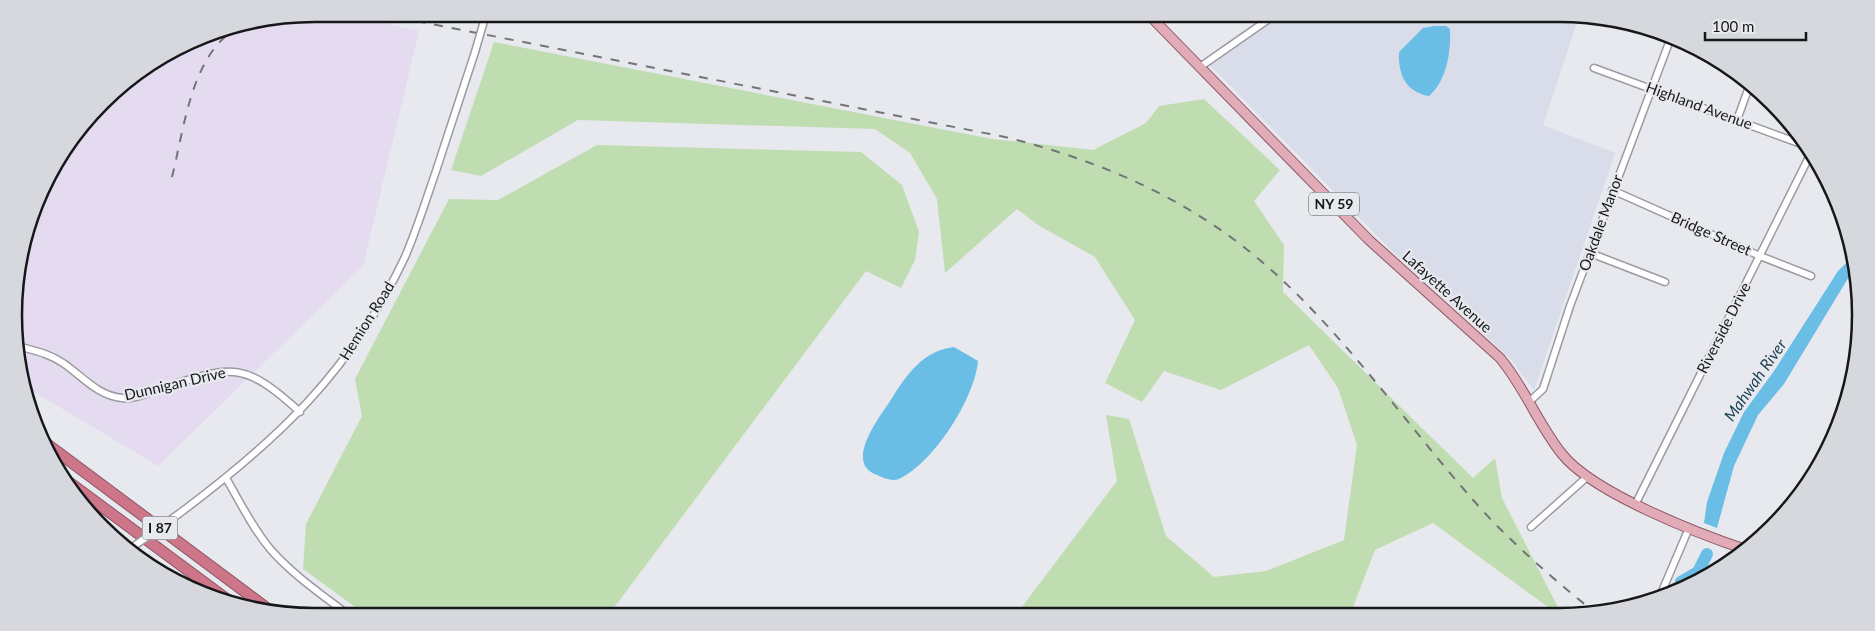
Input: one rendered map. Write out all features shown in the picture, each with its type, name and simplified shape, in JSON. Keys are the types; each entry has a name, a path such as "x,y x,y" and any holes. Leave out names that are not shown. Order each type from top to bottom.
{"highway":[{"name":"I 87","path":"56,451 260,603"},
{"name":"I 87","path":"81,491 216,591"}],"main road":[{"name":"Lafayette Avenue","path":"1156,22 1369,240 1500,358 1516,378 1545,432 1563,456 1587,477 1636,503 1689,528 1739,547"}],"street":[{"name":"Hemion Road","path":"134,546 226,478 300,412 324,386 369,323 405,255 419,222 484,22"},
{"path":"1200,67 1265,22"},
{"name":"Oakdale Manor","path":"1529,402 1543,389 1612,190 1669,44"},
{"name":"Highland Avenue","path":"1594,68 1795,142"},
{"path":"1737,120 1748,91"},
{"name":"Riverside Drive","path":"1636,503 1807,160"},
{"name":"Bridge Street","path":"1612,190 1760,256 1811,276"},
{"path":"1590,253 1665,282"},
{"name":"Dunnigan Drive","path":"24,348 49,355 98,389 124,399 215,372 231,371 249,374 262,381 300,412"},
{"path":"1530,527 1587,477"},
{"path":"226,478 249,518 272,551 308,584 339,608"},
{"path":"1663,590 1689,528"}],"shaded area":[{"path":"316,22 380,22 419,31 363,266 158,466 32,391 23,335 22,316 25,277 32,240 38,221 62,169 95,122 122,95 169,62 221,38 258,28"},
{"path":"1262,22 1577,23 1543,125 1615,153 1534,390 1509,357 1398,257 1210,65"}],"green space":[{"path":"494,42 992,139 1093,150 1146,123 1159,106 1204,99 1280,170 1254,201 1284,245 1283,292 1473,478 1495,458 1502,498 1558,608 1549,608 1433,523 1375,550 1353,608 1021,608 1117,481 1106,415 1129,419 1166,536 1214,577 1266,571 1344,540 1357,445 1338,388 1309,345 1221,390 1164,371 1142,402 1105,383 1135,320 1095,257 1038,225 1017,209 945,273 937,199 910,153 875,129 578,120 481,176 451,170"},
{"path":"597,145 861,152 902,185 919,232 915,260 901,288 866,271 614,608 357,608 303,569 306,524 362,416 355,379 449,199 498,200"}],"water":[{"path":"1446,26 1450,29 1450,47 1444,74 1429,96 1414,91 1405,81 1400,68 1399,52 1423,28"},
{"path":"1848,261 1850,275 1784,384 1758,415 1734,466 1717,528 1704,523 1707,502 1724,453 1744,412 1774,371 1838,271"},
{"path":"954,347 978,361 975,376 961,410 939,444 913,471 899,479 885,478 867,469 863,460 868,438 904,380 925,358 943,349"}],"waterway":[{"name":"Mahwah River","path":"1683,581 1698,572 1707,554"}],"railway":[{"path":"422,22 1005,137 1065,154 1152,189 1206,220 1232,238 1268,267 1301,298 1363,367 1482,510 1538,565 1588,607"},
{"path":"172,177 186,116 199,75 209,56 227,36"}]}
